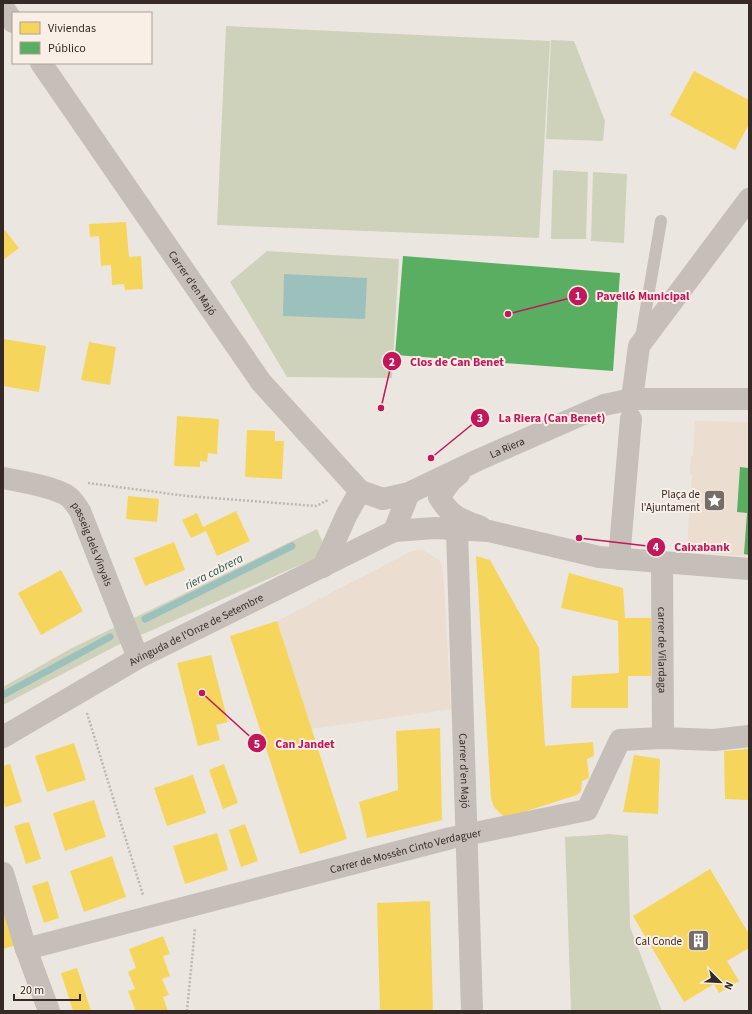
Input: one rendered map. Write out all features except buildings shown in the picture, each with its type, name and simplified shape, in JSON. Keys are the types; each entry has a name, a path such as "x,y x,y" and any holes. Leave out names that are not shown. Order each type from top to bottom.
{"street":[{"path":"3,7 12,20"},
{"name":"Carrer d'en Majó","path":"42,64 261,382 357,487"},
{"path":"619,559 639,346 749,199"},
{"name":"La Riera","path":"357,487 383,499 409,493 478,460 604,405 632,409 749,399"},
{"path":"478,460 451,481 439,497 448,510 463,520 489,531 599,557 749,569"},
{"name":"passeig dels Vinyals","path":"3,478 22,481 69,497 80,511 135,650"},
{"path":"323,567 347,514 357,487"},
{"path":"409,493 394,531 435,528 489,531"},
{"path":"347,514 362,546"},
{"name":"Carrer d'en Majó","path":"457,530 472,1011"},
{"name":"Avinguda de l'Onze de Setembre","path":"3,737 80,691 135,650 323,567 394,531"},
{"name":"carrer de Vilardaga","path":"662,563 663,738"},
{"name":"Carrer de Mossèn Cinto Verdaguer","path":"26,949 466,835 587,810 620,740 663,738 714,740 749,736"},
{"path":"3,873 26,949 49,1011"}],"lane":[{"path":"639,346 661,221"}],"path":[{"path":"69,497 84,482 187,496 316,506 357,487"},
{"path":"80,691 150,917"},
{"path":"187,1011 198,904"}],"green space":[{"path":"226,26 550,41 539,238 217,225"},
{"path":"551,40 574,41 605,121 603,141 546,139"},
{"path":"553,170 588,172 586,239 551,239"},
{"path":"593,172 627,174 624,243 591,241"},
{"path":"267,251 399,259 392,378 287,377 230,282"},
{"path":"317,529 327,553 116,646 3,705 3,687 72,648"},
{"path":"610,834 628,836 630,927 662,1011 571,1011 565,837"}],"shaded area":[{"name":"Plaça de l'Ajuntament","path":"695,421 749,422 749,468 743,467 740,512 749,513 747,556 683,551 684,547 687,547 692,474 690,474 691,456 693,456"},
{"path":"423,550 440,561 443,569 451,709 310,729 277,621 412,551"}],"water":[{"path":"284,274 367,278 365,319 283,316"}],"waterway":[{"name":"riera cabrera","path":"145,619 292,546"},
{"name":"riera cabrera","path":"3,695 110,637"}],"place":[{"name":"Pavelló Municipal","path":"508,314"},
{"name":"Clos de Can Benet","path":"381,408"},
{"name":"La Riera (Can Benet)","path":"431,458"},
{"name":"Plaça de l'Ajuntament","path":"715,500"},
{"name":"Caixabank","path":"579,538"},
{"name":"Can Jandet","path":"202,693"},
{"name":"Cal Conde","path":"698,941"}]}
